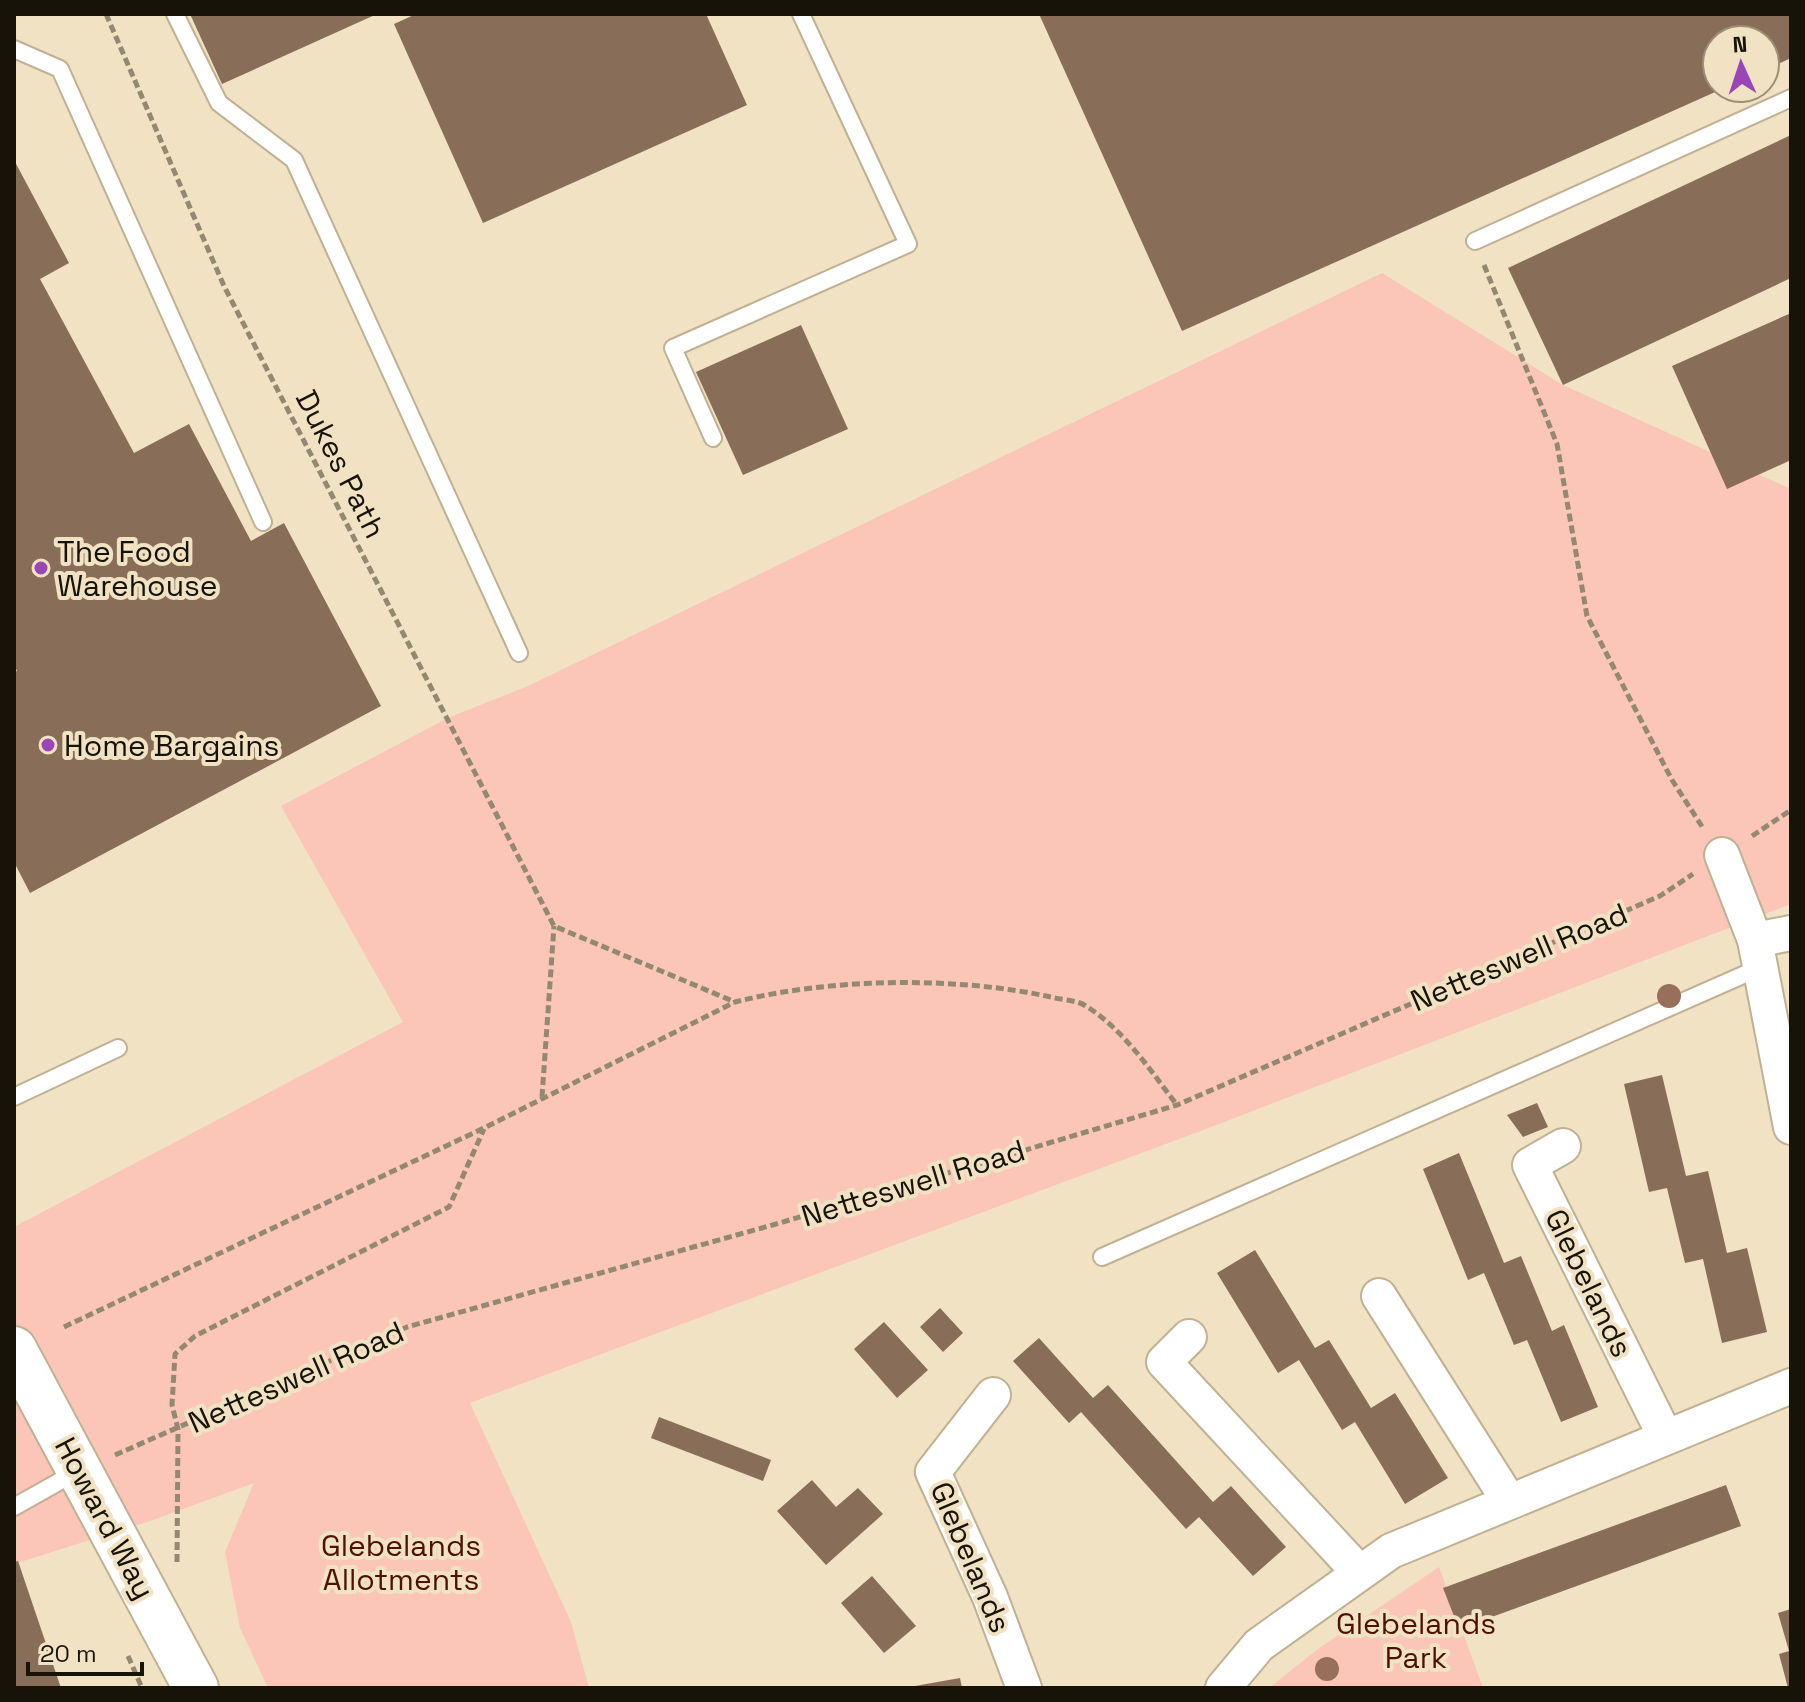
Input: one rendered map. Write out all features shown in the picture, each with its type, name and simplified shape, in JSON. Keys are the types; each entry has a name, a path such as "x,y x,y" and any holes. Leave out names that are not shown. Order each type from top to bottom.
{"street":[{"path":"1722,855 1757,954 1791,1127"},
{"path":"1757,954 1791,933"},
{"name":"Glebelands","path":"1563,1146 1530,1165 1665,1436"},
{"path":"1379,1296 1509,1501"},
{"path":"1189,1337 1164,1362 1358,1571"},
{"name":"Howard Way","path":"14,1349 196,1688"},
{"path":"1223,1688 1259,1645 1358,1571 1391,1551 1791,1386"},
{"name":"Glebelands","path":"993,1395 933,1472 990,1597 1024,1688"}],"lane":[{"path":"175,14 219,103 294,160 519,653"},
{"path":"713,438 673,348 908,244 801,14"},
{"path":"14,49 60,69 263,522"},
{"path":"1475,241 1791,98"},
{"path":"1102,1257 1757,954"},
{"path":"14,1097 118,1048"},
{"path":"14,1507 80,1471"}],"path":[{"name":"Dukes Path","path":"106,14 224,286 554,926"},
{"path":"1475,241 1557,444 1587,616 1672,780 1722,855"},
{"name":"Netteswell Road","path":"80,1471 407,1327 776,1224 1177,1105 1660,896 1791,810"},
{"path":"542,1097 554,926 735,1002"},
{"path":"64,1327 484,1128 735,1002 761,996 892,984 1015,989 1084,1005 1128,1041 1177,1105"},
{"path":"177,1576 178,1429 172,1405 175,1354 195,1336 449,1207 484,1128"}],"green space":[{"name":"Glebelands Allotments","path":"1382,273 1563,385 1791,489 1791,904 1198,1132 470,1403 571,1622 589,1688 268,1688 240,1628 225,1552 254,1483 150,1521 14,1564 14,1227 403,1022 281,806 450,717 526,687"},
{"name":"Glebelands Park","path":"1439,1567 1483,1688 1269,1688 1318,1649"}],"building":[{"path":"190,14 377,14 222,84"},
{"path":"416,14 706,14 747,105 483,223 394,24"},
{"path":"1039,14 1791,14 1791,58 1781,63 1781,24 1701,24 1701,98 1182,331"},
{"path":"1791,135 1791,278 1563,385 1508,268"},
{"path":"14,160 69,263 40,279 134,453 189,424 251,541 284,523 381,706 30,893 14,862 14,672 17,671 14,665"},
{"path":"1791,313 1791,460 1727,489 1672,366"},
{"path":"801,325 848,429 743,475 696,372"},
{"path":"1662,1075 1686,1176 1708,1171 1727,1253 1747,1248 1767,1332 1722,1343 1703,1259 1685,1263 1667,1188 1649,1192 1624,1084"},
{"path":"1537,1103 1548,1127 1523,1137 1507,1115"},
{"path":"1459,1153 1504,1263 1521,1256 1552,1331 1564,1325 1598,1407 1561,1422 1527,1340 1514,1345 1484,1273 1468,1280 1423,1169"},
{"path":"1255,1250 1315,1348 1329,1340 1371,1408 1395,1393 1448,1478 1405,1504 1355,1422 1342,1430 1299,1360 1278,1373 1217,1273"},
{"path":"940,1308 963,1333 943,1352 920,1327"},
{"path":"884,1322 928,1370 897,1398 854,1349"},
{"path":"1039,1338 1093,1398 1108,1385 1213,1502 1231,1486 1286,1547 1253,1576 1199,1517 1186,1529 1081,1412 1069,1423 1013,1361"},
{"path":"659,1417 771,1460 763,1481 651,1438"},
{"path":"812,1480 836,1507 858,1488 883,1514 826,1565 777,1511"},
{"path":"1726,1485 1741,1526 1459,1629 1443,1588"},
{"path":"18,1561 61,1688 14,1688 14,1562"},
{"path":"872,1576 916,1626 884,1653 841,1603"},
{"path":"1791,1609 1791,1688 1788,1688 1779,1654 1789,1651 1778,1613"},
{"path":"960,1678 962,1688 915,1688 915,1686"}],"place":[{"name":"The Food Warehouse","path":"41,568"},
{"name":"Home Bargains","path":"48,745"}]}
